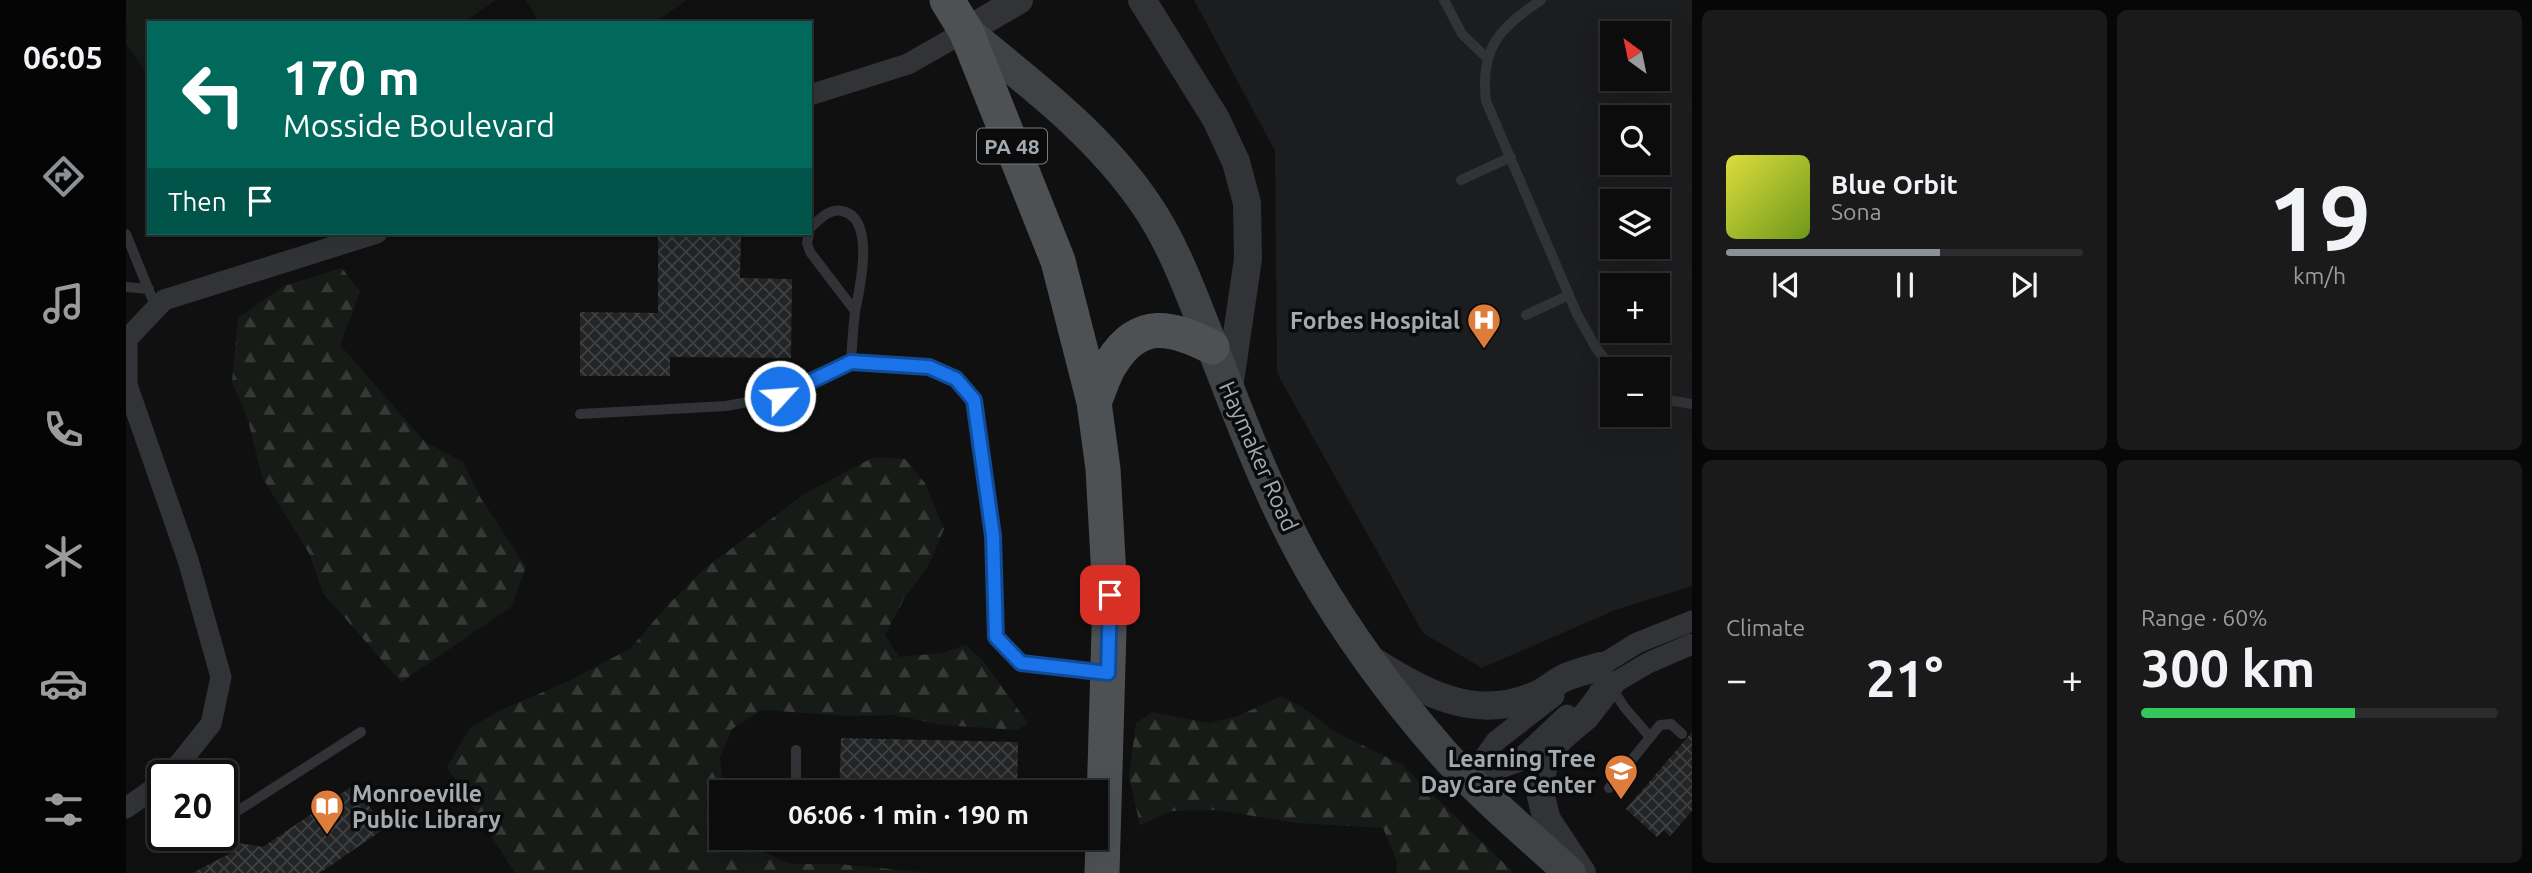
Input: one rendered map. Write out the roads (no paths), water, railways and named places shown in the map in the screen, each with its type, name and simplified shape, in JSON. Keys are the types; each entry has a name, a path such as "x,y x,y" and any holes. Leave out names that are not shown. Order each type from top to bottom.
{"main road":[{"name":"PA 48","path":"947,0 966,31 1058,261 1094,402 1103,469 1110,595 1102,780"},
{"name":"Haymaker Road","path":"966,31 1090,136 1145,202 1180,268 1282,515 1310,568 1388,687 1469,779 1570,873"},
{"path":"1094,402 1112,362 1126,344 1142,334 1156,330 1176,331 1212,347"},
{"name":"PA 48","path":"1100,850 1102,873"}],"street":[{"path":"812,94 908,64 1019,0"},
{"path":"1142,0 1216,119 1236,162 1247,203 1248,259 1228,388"},
{"path":"182,760 211,724 221,677 188,560 127,385 127,339 152,299 164,300 371,235"},
{"path":"1469,779 1517,762 1637,643 1692,621"},
{"path":"1469,779 1496,741 1542,704 1605,676 1648,663 1692,644"},
{"path":"1366,656 1421,690 1469,705 1514,703 1537,695 1563,679 1605,676"},
{"path":"1583,873 1547,820 1541,797 1541,777 1545,758 1560,738 1586,716 1605,676"},
{"path":"126,808 147,795"}],"lane":[{"path":"1444,0 1462,34 1486,58"},
{"path":"1541,0 1510,22 1495,41 1486,58 1483,78 1486,101 1569,295 1603,357"},
{"path":"1461,180 1511,157"},
{"path":"812,229 823,216 840,210 850,214 862,237 863,275 855,311 851,362"},
{"path":"126,233 152,299"},
{"path":"809,235 807,243 810,252 855,311"},
{"path":"126,287 152,299"},
{"path":"1526,315 1569,295"},
{"path":"580,414 726,406 780,396 851,362 929,367 956,379 974,400 993,536 996,637 1021,663 1108,673"},
{"path":"1670,400 1692,404"},
{"path":"1605,676 1625,708 1650,737"},
{"path":"1609,788 1660,725 1671,724 1682,734"},
{"path":"238,811 361,732"},
{"path":"796,750 796,780"}],"place":[{"name":"Forbes Hospital","path":"1484,350"},
{"name":"Learning Tree Day Care Center","path":"1621,801"},
{"name":"Monroeville Public Library","path":"327,836"}]}
